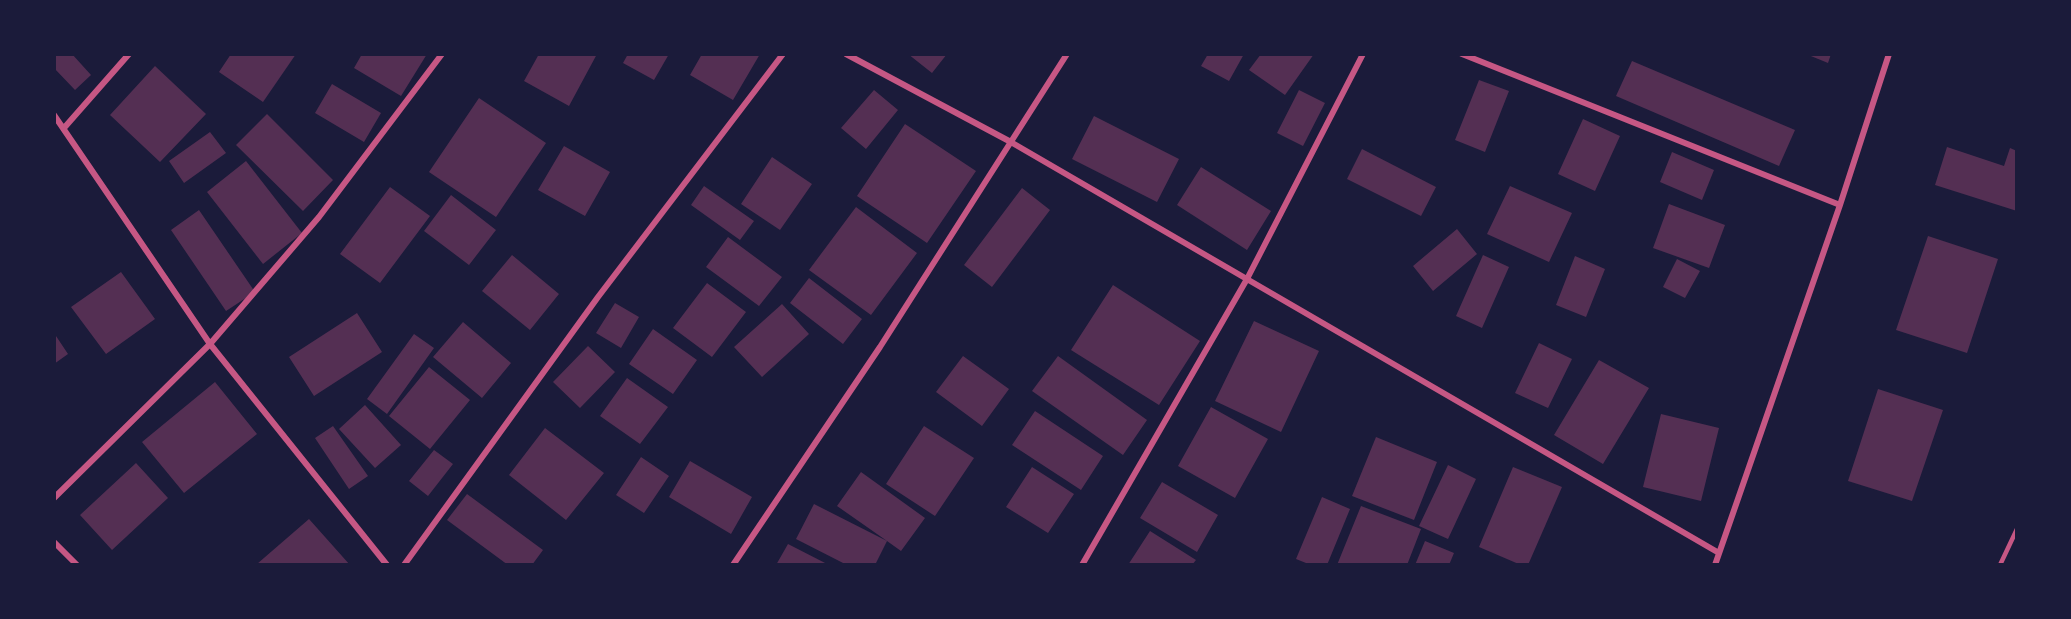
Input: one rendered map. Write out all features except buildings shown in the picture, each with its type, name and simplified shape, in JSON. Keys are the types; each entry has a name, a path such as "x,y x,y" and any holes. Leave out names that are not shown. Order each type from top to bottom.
{"street":[{"path":"64,128 129,54"},
{"path":"54,498 210,344 319,217 442,54"},
{"path":"404,565 598,297 783,54"},
{"path":"846,54 1009,141 1719,553"},
{"path":"733,565 880,347 1066,54"},
{"path":"1082,565 1247,279 1363,54"},
{"path":"1462,54 1840,205"},
{"path":"1715,565 1840,205 1889,54"},
{"path":"54,115 210,344 387,565"},
{"path":"54,542 77,565"}],"lane":[{"path":"2000,565 2017,529"}]}
